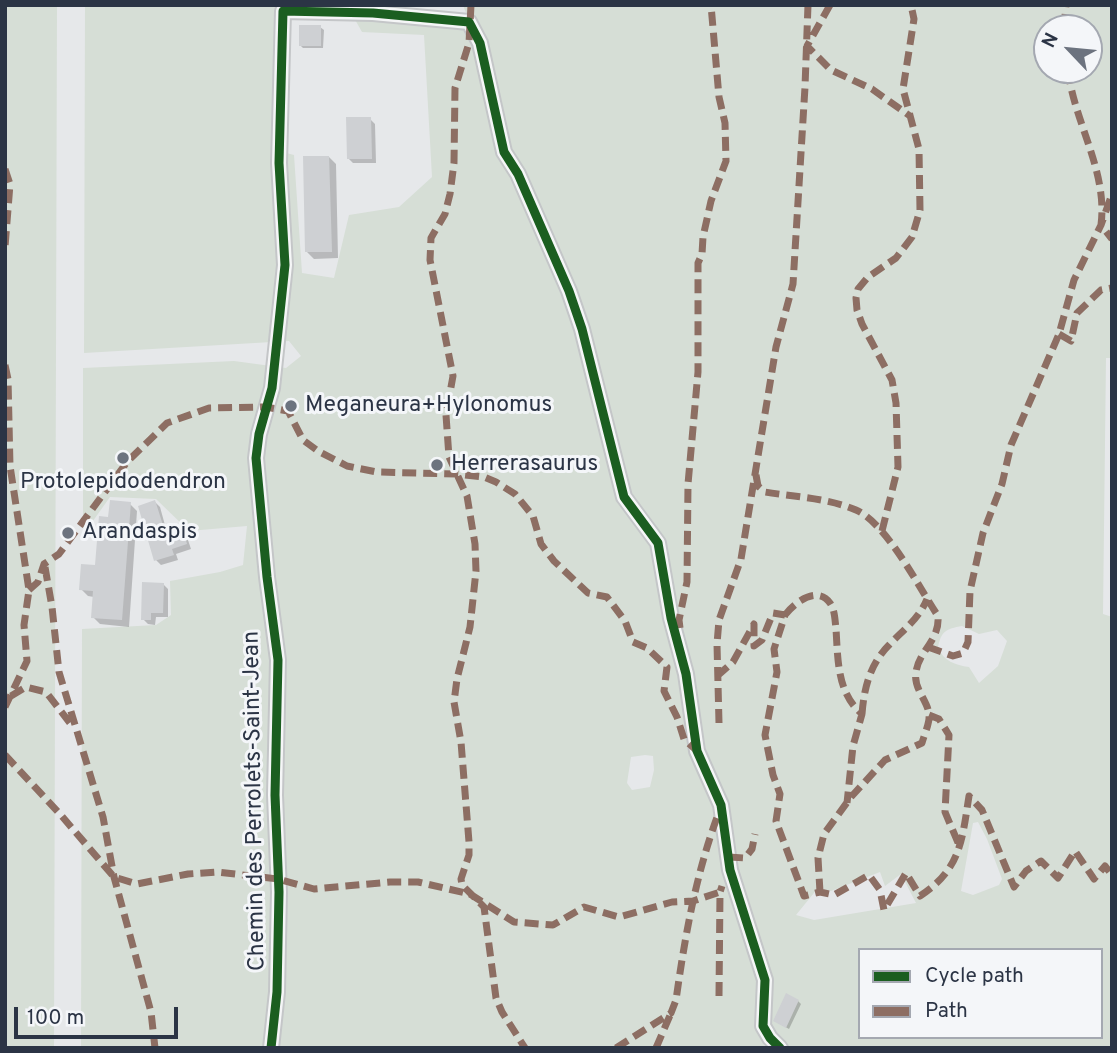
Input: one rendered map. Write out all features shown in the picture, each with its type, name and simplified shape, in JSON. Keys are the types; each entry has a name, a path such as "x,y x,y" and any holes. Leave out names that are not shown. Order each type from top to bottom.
{"street":[{"name":"Chemin des Perrolets-Saint-Jean","path":"271,1048 277,992 279,892 275,795 278,660 256,458 259,434 272,388 285,265 279,163 283,11 373,13 469,22 480,43 504,152 523,186 583,329 624,497 658,543 671,618 686,674 697,751 721,806 730,870 765,980 763,1026 780,1048"}],"shaded area":[{"path":"5,5 57,5 54,1048 5,1048"},
{"path":"85,5 373,5 373,13 469,21 463,5 1112,5 1112,358 1106,358 1103,614 1112,617 1112,1048 81,1048 82,629 156,625 171,615 170,581 243,565 247,526 189,531 156,499 110,497 83,535 83,368 234,361 286,368 301,356 289,341 84,353","holes":["278,6 349,9 362,32 424,35 432,177 399,207 349,215 334,278 302,273 294,155 275,150","962,626 979,634 997,630 1007,641 998,666 979,683 969,667 950,662 938,648 943,634 952,628","653,756 654,770 650,787 632,790 627,783 631,757","978,822 1002,879 999,885 973,895 961,891 973,823","880,872 885,886 901,874 916,903 814,920 796,915 818,888 831,891"]}],"building":[{"path":"299,25 321,25 321,46 299,46"},
{"path":"346,117 371,117 372,159 347,159"},
{"path":"303,156 329,156 332,252 305,252"},
{"path":"110,500 131,502 122,620 91,618 93,591 79,590 81,564 95,565 99,516 108,517"},
{"path":"155,500 166,535 183,530 187,544 172,549 174,555 154,561 138,506"},
{"path":"142,582 164,583 163,613 151,613 151,620 141,620"},
{"path":"786,993 799,1000 786,1028 773,1021"}],"marked path":[{"path":"471,5 469,43 455,88 454,163 450,194 445,214 431,238 430,260 453,376 446,415 449,457 467,496 475,544 476,571 470,627 454,702 461,742 469,842 469,855 461,879 462,885 484,907 496,998 525,1048"},
{"path":"680,628 679,620 687,582 688,484 698,372 698,263 711,201 726,161 725,123 719,97 711,5"},
{"path":"719,723 719,620 741,559 776,347 793,284 808,5"},
{"path":"830,5 807,46 831,70 872,89 910,116"},
{"path":"882,531 898,467 896,403 892,380 862,324 856,298 858,289 868,277 896,258 912,237 920,210 919,149 903,89 914,19 911,5"},
{"path":"1065,14 1066,5"},
{"path":"1070,84 1100,185 1101,225 1112,239"},
{"path":"5,169 10,184 5,247"},
{"path":"928,647 953,656 963,653 968,642 970,591 983,533 1002,484 1011,445 1059,334 1074,280 1101,225 1112,194"},
{"path":"1059,334 1071,341 1077,313 1101,290 1112,288"},
{"path":"5,365 8,379 10,466 29,590 24,625 27,661 5,707"},
{"path":"29,590 38,582 44,564 59,554 127,462 167,423 209,408 266,407 288,411 303,440 347,466 377,472 484,477 515,494 533,516 541,544 554,561 588,593 607,597 625,621 633,642 647,648 667,667 664,691 684,739 697,751"},
{"path":"756,475 758,486 765,492 834,503 868,517 890,542 938,616 936,632 921,657 916,672 917,684 929,715 922,743 885,760 851,797 824,834 818,858 820,892"},
{"path":"45,567 59,672 103,817 114,877 151,1012 155,1048"},
{"path":"785,615 800,601 812,596 825,598 833,609 843,686 854,706 862,714 853,746 847,803"},
{"path":"862,714 866,686 877,660 915,618 927,599"},
{"path":"717,676 733,662 754,624 754,646 762,640 773,613 785,615 774,649 777,672 765,735 773,775 780,794 776,821 804,896 820,892 834,895 869,875 880,890 884,910 906,873 920,896 934,886 952,864 961,840 969,796 982,810 1014,887 1026,871 1041,861 1058,878 1075,851 1094,879 1105,866 1112,875"},
{"path":"11,696 26,687 46,692 70,723"},
{"path":"929,715 939,719 949,735 945,812 959,845"},
{"path":"5,755 114,877 137,884 188,874 217,872 278,879 314,889 418,882 470,894 514,922 553,925 584,907 619,917 672,902 693,901 720,892"},
{"path":"616,1048 671,1013 676,1000 687,928 698,881 719,812"},
{"path":"729,857 745,858 752,849 755,834"},
{"path":"719,996 722,886"},
{"path":"656,1048 671,1013"}],"cycle path":[{"path":"271,1048 277,992 279,892 275,795 278,660 256,458 259,434 272,388 285,265 279,163 283,11 373,13 469,22 480,43 504,152 518,174 569,291 582,329 624,497 658,543 671,618 686,674 697,751 721,805 730,870 765,980 763,1026 780,1048"}],"place":[{"name":"Meganeura+Hylonomus","path":"291,406"},
{"name":"Protolepidodendron","path":"123,458"},
{"name":"Herrerasaurus","path":"437,465"},
{"name":"Arandaspis","path":"68,533"}]}
